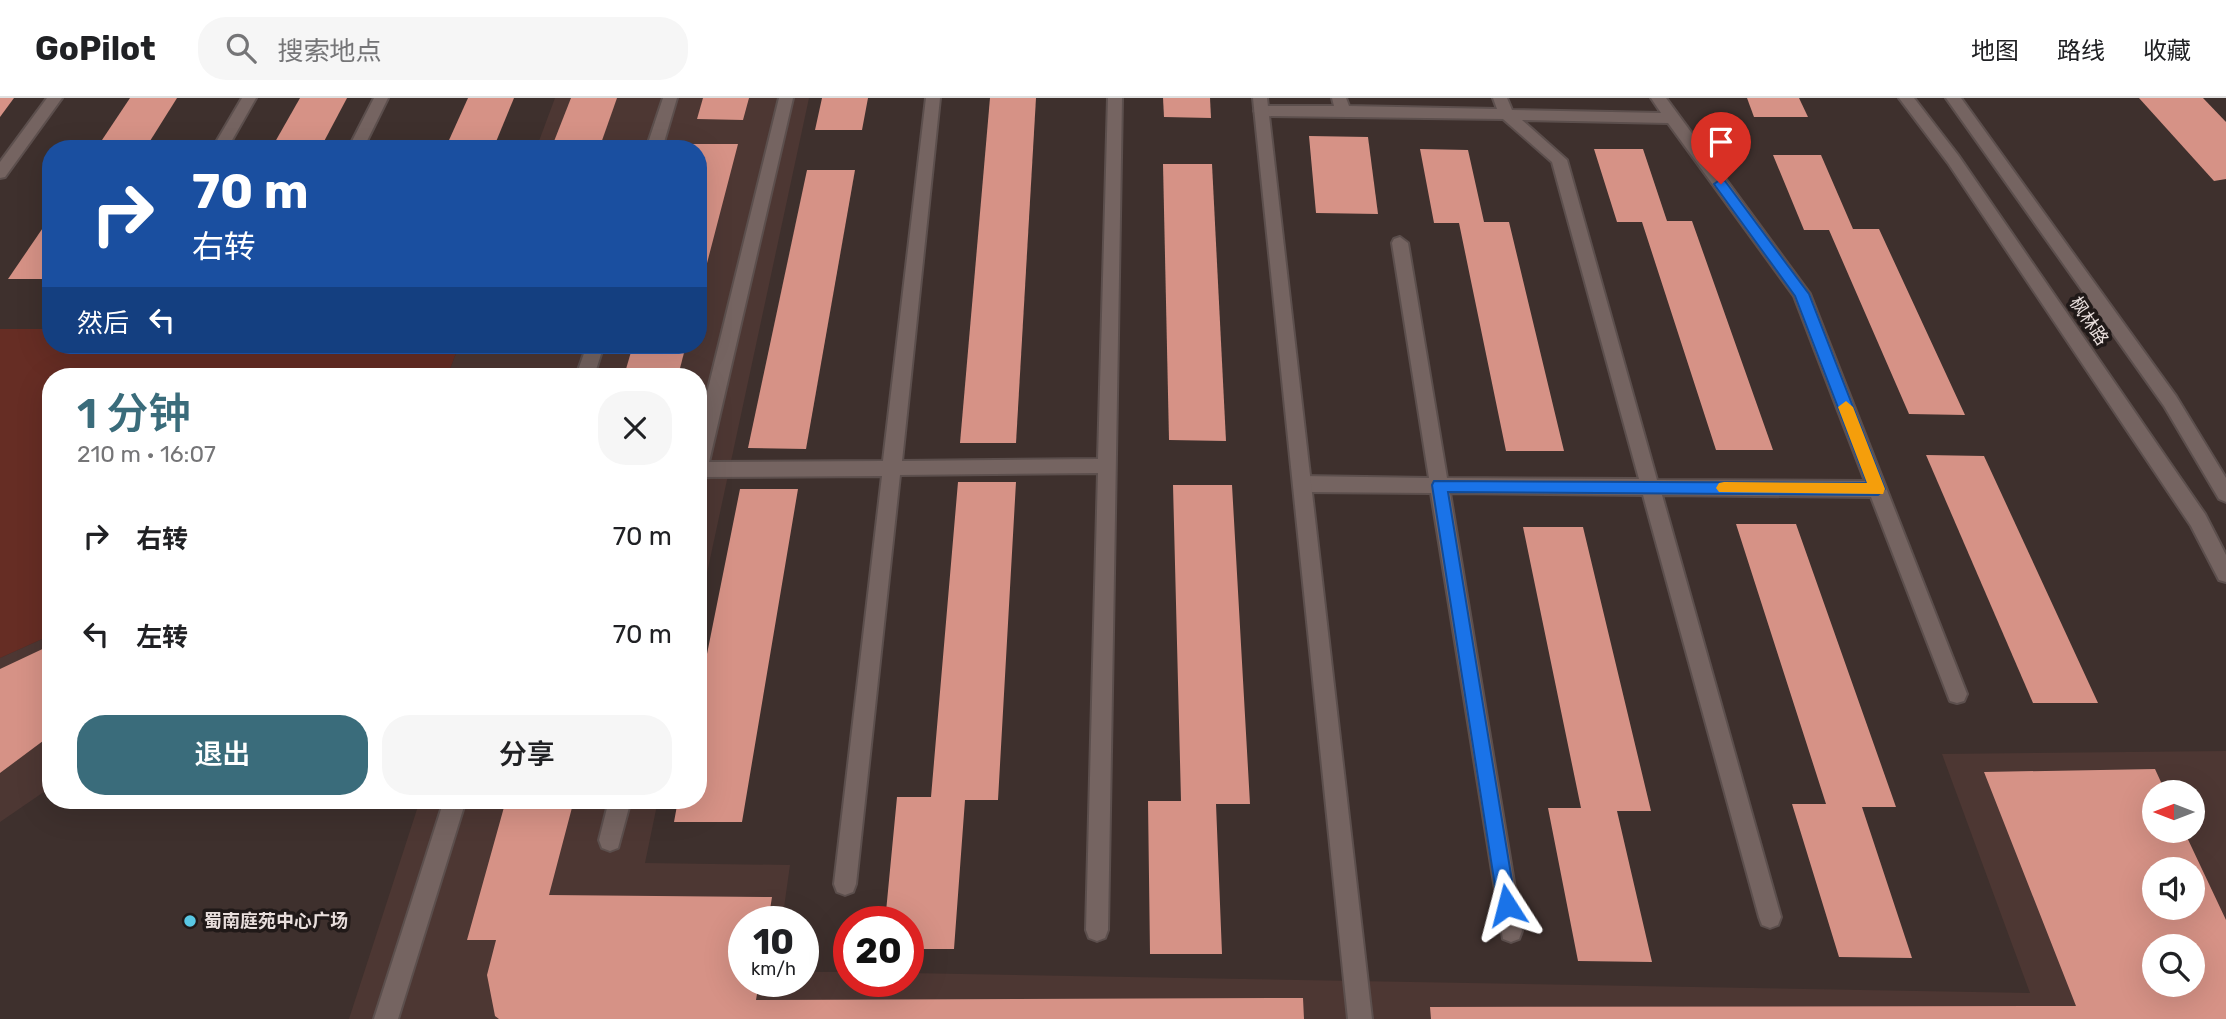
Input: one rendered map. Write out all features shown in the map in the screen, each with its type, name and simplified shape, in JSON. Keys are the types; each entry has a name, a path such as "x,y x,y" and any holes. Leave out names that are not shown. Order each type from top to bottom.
{"street":[{"path":"0,173 55,98"},
{"path":"224,140 249,98"},
{"path":"360,140 381,98"},
{"path":"657,140 670,98"},
{"path":"707,432 786,98"},
{"path":"845,884 933,98"},
{"path":"1097,930 1115,98"},
{"path":"1658,98 1802,294 1957,694"},
{"name":"枫林路","path":"1906,98 1953,159 2190,508 2226,574"},
{"name":"枫林路","path":"1953,98 2170,401 2226,494"},
{"path":"1261,105 1360,1019"},
{"path":"1341,105 1504,107 1672,118"},
{"path":"1504,107 1559,160 1770,918"},
{"path":"1401,243 1511,931"},
{"path":"707,470 1107,466"},
{"path":"1302,484 1878,489"},
{"path":"386,1019 452,809"},
{"path":"610,840 618,809"}],"lane":[{"path":"1261,105 1341,105"}],"shaded area":[{"path":"555,98 809,98 707,573 707,368 450,368 456,354 707,354 707,140 539,140"},
{"path":"0,329 42,329 42,354 456,354 450,368 42,368 42,639 0,658"},
{"path":"42,639 42,793 0,822 0,658"},
{"path":"2226,751 2226,1019 349,1019 417,809 656,809 645,863 790,865 784,906 728,906 728,997 819,997 819,972 833,972 833,997 924,997 924,973 2030,993 1942,754"}],"building":[{"path":"0,98 14,98 0,117"},
{"path":"130,98 177,98 151,140 102,140"},
{"path":"300,98 347,98 325,140 276,140"},
{"path":"468,98 514,98 497,140 449,140"},
{"path":"571,98 617,98 602,140 555,140"},
{"path":"703,98 749,98 743,120 697,119"},
{"path":"822,98 868,98 862,130 815,130"},
{"path":"990,98 1036,98 1016,443 960,443"},
{"path":"1163,98 1210,98 1211,118 1164,117"},
{"path":"1747,98 1799,98 1808,117 1754,117"},
{"path":"2139,98 2203,98 2226,122 2226,179 2214,181"},
{"path":"1309,136 1368,137 1378,214 1316,213"},
{"path":"707,144 738,144 707,263"},
{"path":"1420,149 1468,150 1484,222 1509,222 1564,451 1506,451 1459,223 1434,223"},
{"path":"1594,149 1643,149 1667,221 1692,221 1773,450 1716,450 1642,222 1617,222"},
{"path":"1773,155 1821,155 1853,229 1879,229 1965,415 1909,414 1829,230 1804,230"},
{"path":"1163,164 1212,164 1226,441 1169,440"},
{"path":"807,170 855,170 806,449 748,448"},
{"path":"42,229 42,279 8,279"},
{"path":"630,354 684,354 680,368 626,368"},
{"path":"1926,455 1984,456 2098,703 2033,703"},
{"path":"958,482 1016,482 998,800 965,800 954,949 924,949 924,906 887,906 897,797 931,797"},
{"path":"1173,485 1232,485 1250,804 1216,804 1222,954 1150,954 1148,801 1181,801"},
{"path":"740,489 798,489 742,822 674,822 676,809 707,809 707,654"},
{"path":"1736,524 1796,524 1896,807 1862,807 1912,958 1839,957 1792,804 1826,804"},
{"path":"1523,527 1583,527 1651,811 1617,811 1652,962 1578,961 1548,808 1581,808"},
{"path":"42,649 42,742 0,773 0,669"},
{"path":"2155,769 2160,780 2142,780 2142,844 2190,844 2196,857 2142,857 2142,920 2205,920 2205,876 2226,920 2226,1019 1431,1019 1430,1007 2076,1006 1984,772"},
{"path":"503,809 572,809 549,895 772,897 771,906 728,906 728,997 756,997 756,1000 1303,998 1304,1019 499,1019 495,1016 487,975 496,940 467,940"}],"slow traffic":[{"path":"1724,488 1878,489 1846,407"}],"place":[{"name":"蜀南庭苑中心广场","path":"190,921"}],"route":[{"path":"1507,905 1439,485 1878,489 1802,294 1721,184"}]}
